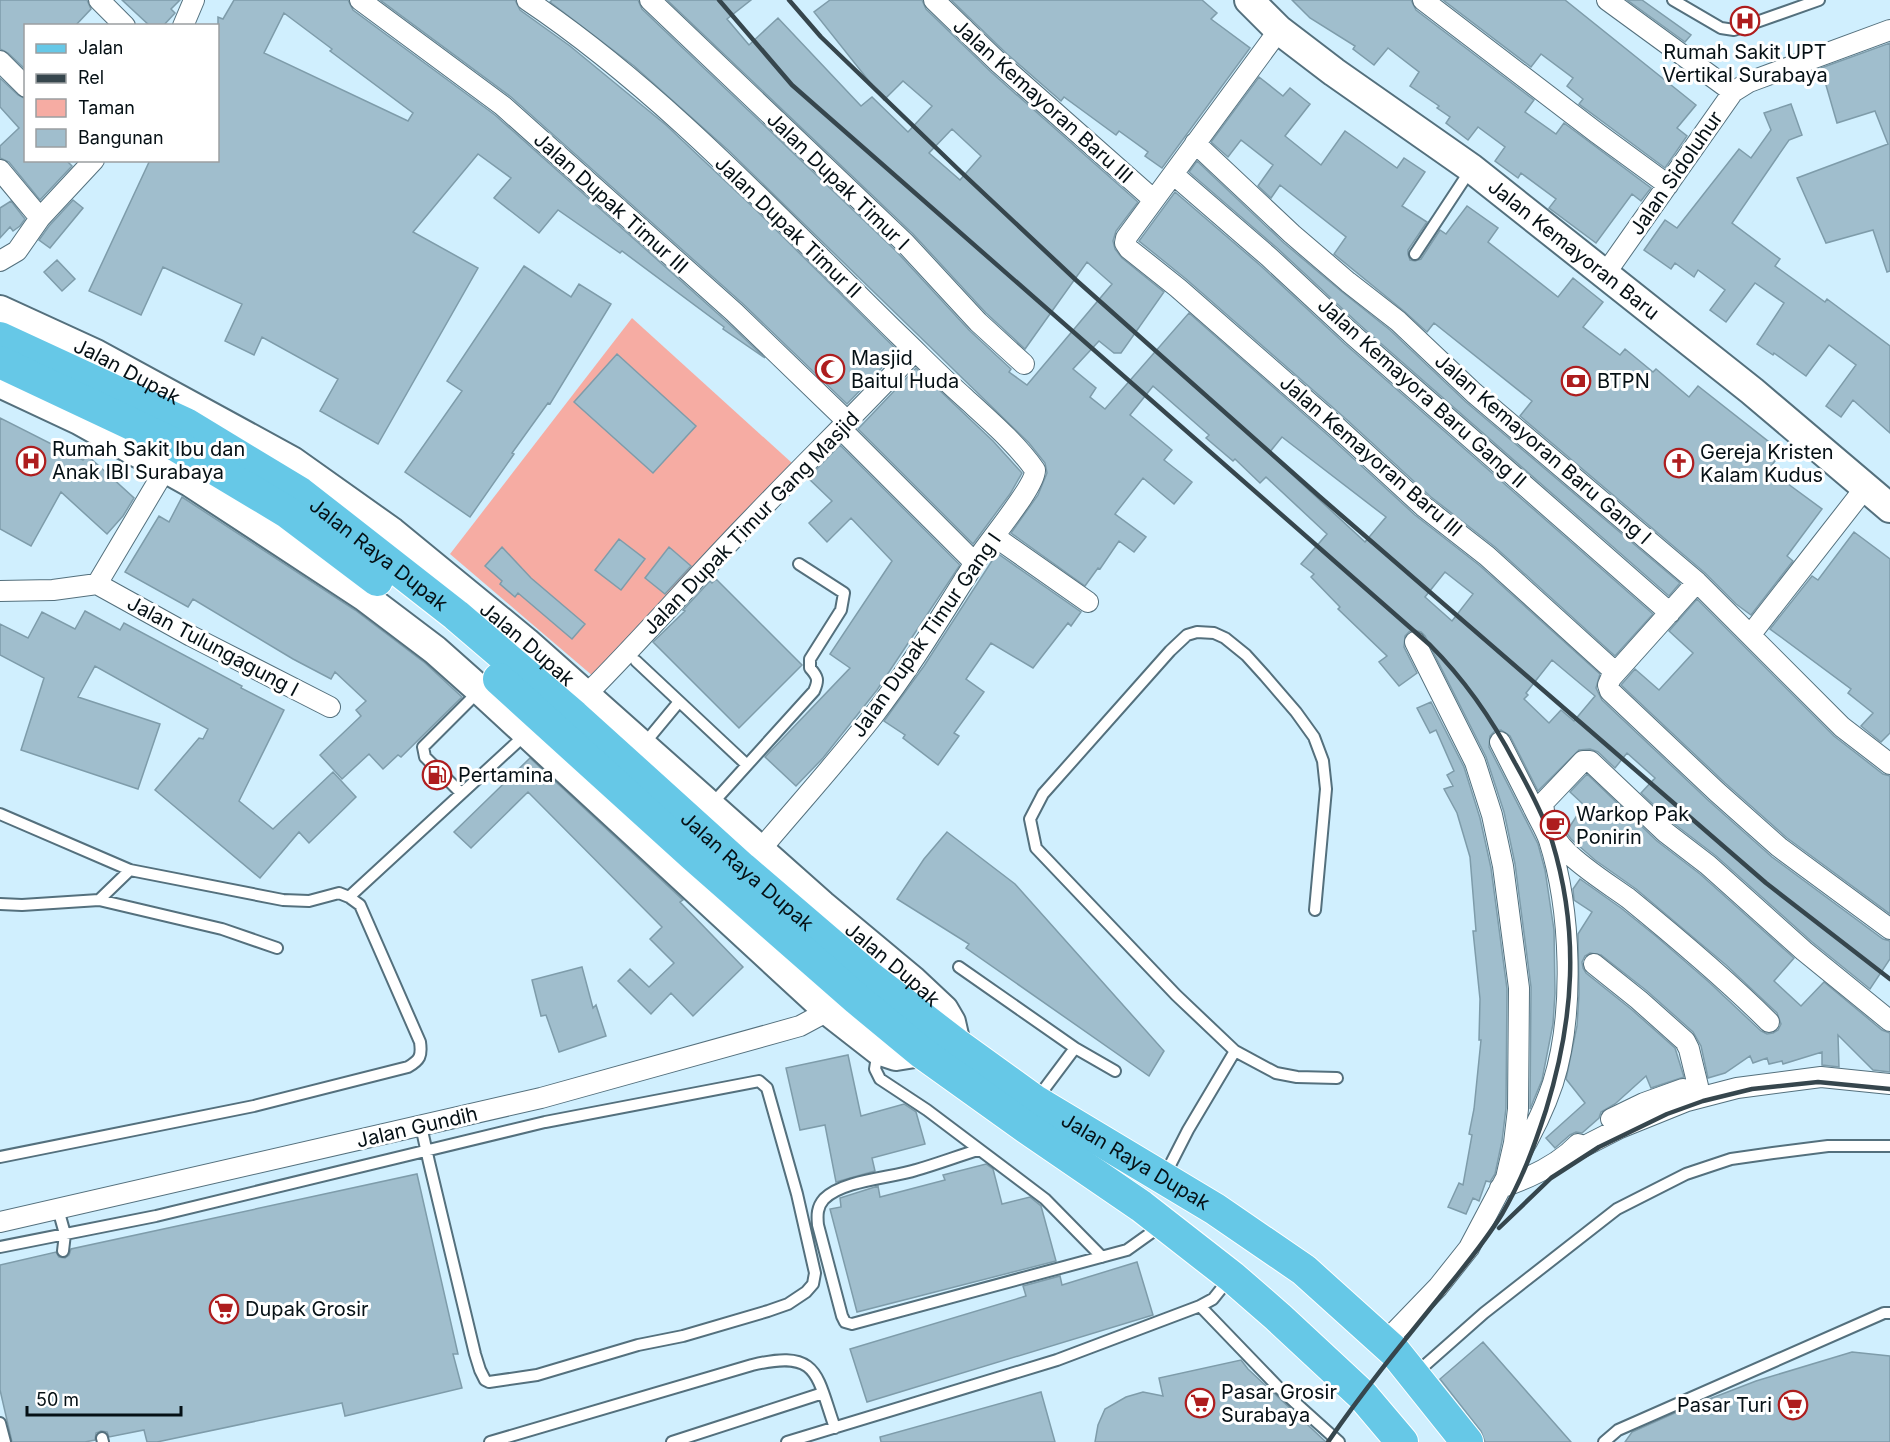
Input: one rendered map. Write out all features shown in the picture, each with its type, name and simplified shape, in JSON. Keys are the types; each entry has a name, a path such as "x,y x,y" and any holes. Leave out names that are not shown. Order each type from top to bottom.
{"main road":[{"name":"Jalan Kemayoran Baru","path":"1249,0 1279,30 1334,72 1471,168 1605,274 1752,391 1890,508"},
{"name":"Jalan Dupak","path":"0,310 96,354 141,404 292,461 392,532 526,642 822,905 912,980 944,1010 951,1022 956,1044"},
{"name":"Jalan Raya Dupak","path":"0,338 186,424 300,492 447,608 574,716 759,884 868,976 1035,1101 1164,1177 1255,1235 1304,1270 1384,1342 1414,1375 1467,1442"},
{"name":"Jalan Raya Dupak","path":"0,362 141,404 172,443 287,512 391,604 426,617 491,671 635,817 921,1052 1141,1206 1232,1277 1363,1396 1402,1442"},
{"path":"0,383 80,420 166,468 365,597 391,604 435,650 526,734 635,817 828,1011 878,1050 896,1056 921,1052"},
{"path":"1232,1277 1255,1235"}],"street":[{"path":"99,0 123,24"},
{"path":"184,24 194,0"},
{"name":"Jalan Dupak Timur III","path":"360,0 503,106 734,312 975,563"},
{"name":"Jalan Dupak Timur II","path":"527,0 565,26 635,81 706,146 996,427 1035,470"},
{"name":"Jalan Dupak Timur I","path":"650,0 904,243 978,322 1024,364"},
{"name":"Jalan Kemayoran Baru III","path":"934,0 999,63 1154,200 1126,238 1125,243 1129,249 1178,288 1423,506 1487,556 1612,678 1610,691 1717,792 1779,847 1890,929"},
{"path":"1423,0 1597,134 1668,185"},
{"path":"1607,0 1733,92"},
{"path":"1154,200 1279,30"},
{"name":"Jalan Sidoluhur","path":"1605,274 1733,92 1749,82 1890,30"},
{"path":"0,61 24,85"},
{"name":"Jalan Kemayoran Baru Gang I","path":"1195,143 1277,221 1398,321 1474,393 1697,582 1842,727 1883,758"},
{"path":"0,261 14,254 40,218 92,162"},
{"path":"0,170 40,218"},
{"name":"Jalan Kemayora Baru Gang II","path":"1173,174 1670,613"},
{"name":"Jalan Dupak Timur Gang Masjid","path":"586,695 636,645 745,525 845,426 915,351"},
{"path":"0,591 52,590 97,584 166,468"},
{"name":"Jalan Dupak Timur Gang I","path":"761,849 873,716 932,634 975,563 1026,491 1035,470"},
{"path":"1751,634 1866,488"},
{"path":"994,536 1088,602"},
{"path":"1612,678 1697,582"},
{"name":"Jalan Tulungagung I","path":"97,584 201,642 330,707"},
{"path":"1415,642 1475,762 1492,815 1503,866 1519,988 1518,1109 1514,1143 1503,1183"},
{"path":"1384,1342 1438,1287 1469,1248 1534,1129 1553,1082 1562,1039 1567,986 1564,922 1558,878 1548,838 1500,742"},
{"path":"1769,1022 1721,976 1627,898 1565,851 1557,840 1543,810 1544,802 1584,761 1588,761 1665,832 1708,865 1821,965 1890,1022"},
{"path":"1594,964 1685,1041 1698,1086"},
{"name":"Jalan Gundih","path":"0,1222 541,1098 800,1026 828,1011"},
{"path":"1569,1154 1584,1138 1604,1123 1644,1102 1698,1086 1769,1071"},
{"path":"1503,1183 1521,1181 1620,1128 1687,1101 1737,1088 1821,1077 1890,1084"}],"lane":[{"path":"1673,0 1721,28 1734,30 1819,0"},
{"path":"1415,254 1471,168"},
{"path":"711,806 814,692 818,682 817,676 810,668 810,659 841,609 844,594 799,564"},
{"path":"1315,910 1326,789 1323,761 1314,737 1296,712 1234,644 1214,633 1203,631 1187,635 1170,651 1043,794 1030,819 1036,848 1176,995 1235,1052 1276,1073 1297,1077 1337,1078"},
{"path":"636,661 678,703 747,765"},
{"path":"461,793 424,757 423,747 480,690"},
{"path":"643,744 678,703"},
{"path":"349,897 526,734"},
{"path":"0,814 130,870 283,900 309,901 339,893 349,897 360,905 420,1042 422,1053 418,1061 408,1067 254,1106 0,1157"},
{"path":"99,900 130,870"},
{"path":"0,904 22,905 99,900 222,929 277,948"},
{"path":"958,966 1075,1048 1115,1071"},
{"path":"1035,1101 1075,1048"},
{"path":"878,1050 875,1069 880,1079 927,1110 1045,1199 1102,1257"},
{"path":"1164,1177 1188,1130 1235,1052"},
{"path":"0,1247 156,1216 427,1151 545,1122 759,1081 767,1088 797,1194 815,1274 813,1284 806,1292 788,1304 768,1311 683,1336 638,1345 537,1376 489,1382 485,1380 480,1370 475,1354 427,1151 421,1126"},
{"path":"1414,1375 1484,1313 1617,1209 1686,1174 1731,1159 1773,1153 1828,1146 1890,1146"},
{"path":"978,1150 916,1170 846,1187 826,1198 819,1206 818,1225 845,1322 852,1324 1127,1250 1162,1224"},
{"path":"58,1209 65,1234 63,1251"},
{"path":"787,1442 1057,1360 1200,1306 1213,1299 1232,1277"},
{"path":"1200,1306 1280,1388 1339,1442"},
{"path":"1604,1442 1617,1430 1884,1312 1890,1313"},
{"path":"490,1442 752,1365 779,1360 796,1361 811,1368 823,1393 835,1428"},
{"path":"672,1442 823,1393"},
{"path":"0,1423 5,1442"}],"green space":[{"path":"632,318 792,463 594,677 450,554"}],"building":[{"path":"0,0 87,0 91,9 77,24 24,24 24,68 8,53 0,49"},
{"path":"122,0 180,0 171,9 175,13 165,24 148,24"},
{"path":"234,0 348,0 353,10 495,115 765,358 723,329 724,327 622,251 620,253 558,210 539,233 494,198 511,178 478,154 413,232 478,268 378,444 320,411 338,379 262,337 254,355 225,341 242,304 163,267 141,315 89,291 149,162 219,162 218,17 223,19","holes":["284,13 332,49 330,51 413,113 408,121 264,53"]},
{"path":"380,0 515,0 520,10 570,46 666,125 757,211 898,351 847,404 742,303 511,97"},
{"path":"552,0 638,0 642,9 896,251 969,330 1011,369 1009,372 1027,385 1112,284 1087,262 1025,349 986,313 913,234 667,0 751,0 727,19 749,45 778,18 861,106 872,97 908,132 932,106 903,81 884,100 814,12 830,0 922,0 926,9 991,72 1138,202 1116,231 1113,241 1115,249 1122,258 1164,292 1121,353 1114,353 1099,341 1073,369 1096,388 1090,397 1105,409 1189,313 1415,515 1479,565 1600,674 1596,688 1602,700 1709,801 1772,857 1883,939 1890,941 1890,959 1870,989 1812,942 1641,793 1655,778 1627,753 1615,768 1598,752 1590,749 1579,750 1538,791 1510,736 1501,730 1495,731 1490,736 1489,747 1538,844 1545,870 1554,930 1553,1024 1542,1080 1530,1109 1531,987 1515,864 1504,812 1486,757 1425,636 1415,630 1405,636 1404,647 1417,673 1399,686 1379,662 1387,656 1338,609 1340,607 1311,577 1314,574 1301,564 1327,534 1266,477 1260,483 1235,459 1233,461 1206,438 1209,435 1153,386 1130,415 1172,450 1164,460 1192,482 1174,504 1143,478 1115,514 1146,537 1134,552 1119,541 1085,586 1011,533 1038,495 1047,473 1045,463 1029,443 728,150 634,66 550,2","holes":["952,129 981,156 960,180 929,153","1282,437 1386,517 1365,542 1269,453","1445,572 1473,594 1452,621 1425,597","1552,660 1595,696 1574,721 1561,710 1549,723 1524,699 1528,695 1526,693"]},
{"path":"951,0 1202,0 1217,13 1211,19 1250,48 1162,168 1145,156 1148,152 1119,131 1116,135 1064,97 1061,101 1007,54"},
{"path":"1292,0 1411,0 1416,10 1534,100 1525,112 1556,134 1564,123 1651,188 1641,201 1632,194 1596,243 1549,208 1556,199 1521,173 1518,178 1495,161 1505,147 1478,127 1468,140 1446,123 1450,117 1437,108 1439,106 1410,86 1419,72 1388,48 1374,65 1353,49 1355,46 1310,18"},
{"path":"1443,0 1565,0 1696,105 1677,128 1687,136 1665,168 1579,104 1583,99 1567,86 1573,78 1541,54 1531,67"},
{"path":"1627,0 1642,0 1691,35 1685,42"},
{"path":"1890,43 1890,271 1887,272 1873,230 1826,243 1797,178 1888,144 1875,111 1837,123 1821,68"},
{"path":"1259,77 1283,96 1290,88 1310,104 1285,136 1321,165 1345,131 1397,168 1404,158 1425,172 1402,206 1427,222 1408,250 1410,260 1421,259 1440,230 1446,234 1467,206 1498,228 1488,242 1558,297 1573,278 1603,302 1583,327 1620,355 1625,349 1653,372 1656,369 1689,397 1698,386 1782,452 1771,466 1776,469 1773,473 1822,509 1787,556 1793,561 1751,615 1520,416 1532,401 1434,323 1427,332 1334,254 1346,237 1280,185 1271,198 1258,186 1273,165 1241,140 1228,157 1211,142"},
{"path":"0,78 24,98 24,162 68,162 72,166 40,200 9,162 0,158 0,146 19,128 0,107"},
{"path":"1791,104 1802,135 1789,140 1732,223 1780,259 1775,266 1825,302 1827,299 1890,346 1890,433 1853,400 1841,417 1826,406 1856,365 1829,345 1806,376 1757,344 1784,303 1755,283 1726,322 1710,310 1725,290 1698,270 1694,277 1675,263 1671,269 1644,250 1665,220 1677,228 1739,149 1751,158 1771,130 1764,113"},
{"path":"1197,161 1284,243 1390,330 1466,402 1680,583 1669,596 1189,172"},
{"path":"1175,192 1653,614 1615,656 1495,547 1431,497 1346,419 1186,279 1139,241"},
{"path":"73,200 83,208 50,248 39,240"},
{"path":"11,201 25,219 13,231 10,227 0,238 0,208"},
{"path":"57,260 75,279 62,291 44,272"},
{"path":"524,266 571,297 579,284 611,304 550,404 548,403 512,453 514,454 470,517 405,472 462,391 447,381"},
{"path":"617,354 696,426 653,473 574,402"},
{"path":"916,368 993,441 1022,473 1010,494 973,544 858,429"},
{"name":"Rumah Sakit Ibu dan Anak IBI Surabaya","path":"0,418 83,460 87,455 134,498 123,516 107,534 61,492 31,546 0,529"},
{"path":"840,445 960,565 877,690 823,758 796,786 765,757 850,668 830,654 892,561 851,518 827,542 809,523 832,501 808,478"},
{"path":"182,497 355,610 425,663 462,697 401,757 398,755 383,769 369,754 342,779 320,755 361,716 356,710 366,701 335,672 331,679 193,599 188,607 125,572 159,516 169,522"},
{"path":"1854,532 1890,559 1890,733 1881,742 1861,726 1873,713 1848,693 1851,689 1770,629 1812,576 1818,580"},
{"path":"619,539 645,559 621,590 595,570"},
{"path":"502,547 531,578 585,624 572,639 518,593 515,597 485,566"},
{"path":"669,547 691,566 665,594 645,578"},
{"path":"997,553 1081,612 1071,626 1068,623 1033,668 991,643 966,679 984,692 954,733 959,736 938,765 903,738 905,735 884,721 924,666"},
{"path":"716,579 802,665 739,728 653,642 685,611 683,610 710,581 712,583"},
{"path":"1697,599 1834,736 1883,774 1890,776 1890,914 1787,838 1621,685 1635,669 1659,690 1693,653 1669,631"},
{"path":"85,611 120,630 124,623 284,710 239,801 273,829 333,772 356,797 309,843 299,832 260,878 155,790 199,738 203,739 208,729 95,666 78,697 160,724 138,789 21,750 44,678 0,655 0,624 28,638 42,612 75,629"},
{"path":"1431,702 1464,767 1480,818 1491,868 1507,989 1506,1108 1502,1141 1495,1174 1490,1182 1486,1181 1479,1201 1473,1198 1466,1214 1448,1207 1459,1183 1463,1185 1472,1135 1469,1134 1481,1040 1479,1040 1480,999 1473,931 1476,931 1470,857 1457,813 1444,789 1453,786 1447,775 1454,771 1436,730 1430,733 1417,708"},
{"path":"530,758 683,900 680,902 743,967 693,1016 671,993 651,1014 618,981 630,969 649,987 674,963 650,939 662,927 528,792 471,848 454,832"},
{"path":"1587,774 1657,841 1700,874 1794,958 1774,981 1801,1006 1824,982 1882,1030 1890,1033 1890,1072 1873,1070 1838,1035 1839,1067 1822,1065 1822,1052 1783,1064 1782,1061 1769,1064 1767,1058 1753,1063 1750,1056 1725,1073 1708,1078 1701,1046 1693,1032 1647,991 1601,955 1590,953 1582,962 1586,973 1675,1048 1684,1077 1651,1088 1646,1076 1615,1104 1601,1112 1599,1118 1582,1133 1576,1132 1570,1135 1555,1148 1546,1138 1585,1103 1566,1079 1577,1026 1578,934 1592,912 1574,900 1573,889 1580,879 1657,937 1761,1031 1767,1034 1773,1033 1781,1024 1777,1013 1726,965 1636,889 1595,860 1571,839 1566,832 1584,805 1570,792"},
{"path":"947,832 1015,884 1164,1051 1149,1076 966,948 969,944 897,899 924,859"},
{"path":"582,967 593,1008 596,1005 606,1036 559,1052 546,1015 541,1016 532,980"},
{"path":"848,1055 861,1116 904,1104 916,1112 925,1144 872,1158 875,1171 836,1182 825,1125 800,1130 786,1068"},
{"path":"986,1164 993,1169 1002,1204 1030,1197 1041,1206 1056,1261 857,1312 830,1209 841,1207 840,1198 878,1186 880,1197 945,1180 943,1175"},
{"name":"Dupak Grosir","path":"417,1174 458,1354 453,1354 462,1388 345,1416 342,1403 157,1442 147,1442 144,1430 109,1437 107,1432 101,1431 96,1433 95,1440 85,1442 12,1442 0,1390 0,1265 56,1252 59,1257 65,1258 71,1249"},
{"path":"1137,1262 1153,1315 867,1402 850,1349 1026,1296 1023,1286 1060,1276 1062,1285"},
{"path":"1483,1342 1571,1442 1485,1442 1481,1431 1440,1379"},
{"name":"Pasar Turi","path":"1852,1352 1890,1356 1890,1442 1625,1442 1632,1432 1686,1408 1756,1381"},
{"name":"Pasar Grosir Surabaya","path":"1241,1360 1326,1442 1095,1442 1098,1425 1105,1409 1126,1397 1143,1392 1163,1396 1159,1378"},
{"path":"1041,1392 1055,1442 881,1442 880,1437"}],"railway":[{"path":"719,0 792,85 1430,645 1455,672 1487,716 1506,747 1544,821 1561,875 1567,909 1570,976 1563,1043 1537,1137 1516,1189 1488,1235 1355,1404 1328,1442"},
{"path":"789,0 821,37 1076,280 1319,496 1766,883 1890,979"},
{"path":"1499,1228 1551,1178 1599,1147 1667,1114 1703,1101 1752,1089 1818,1082 1890,1089"}],"place":[{"name":"Rumah Sakit UPT Vertikal Surabaya","path":"1745,21"},
{"name":"Masjid Baitul Huda","path":"830,369"},
{"name":"BTPN","path":"1576,381"},
{"name":"Rumah Sakit Ibu dan Anak IBI Surabaya","path":"31,461"},
{"name":"Gereja Kristen Kalam Kudus","path":"1679,463"},
{"name":"Pertamina","path":"437,775"},
{"name":"Warkop Pak Ponirin","path":"1555,825"},
{"name":"Dupak Grosir","path":"224,1309"},
{"name":"Pasar Grosir Surabaya","path":"1200,1403"},
{"name":"Pasar Turi","path":"1793,1405"}]}
